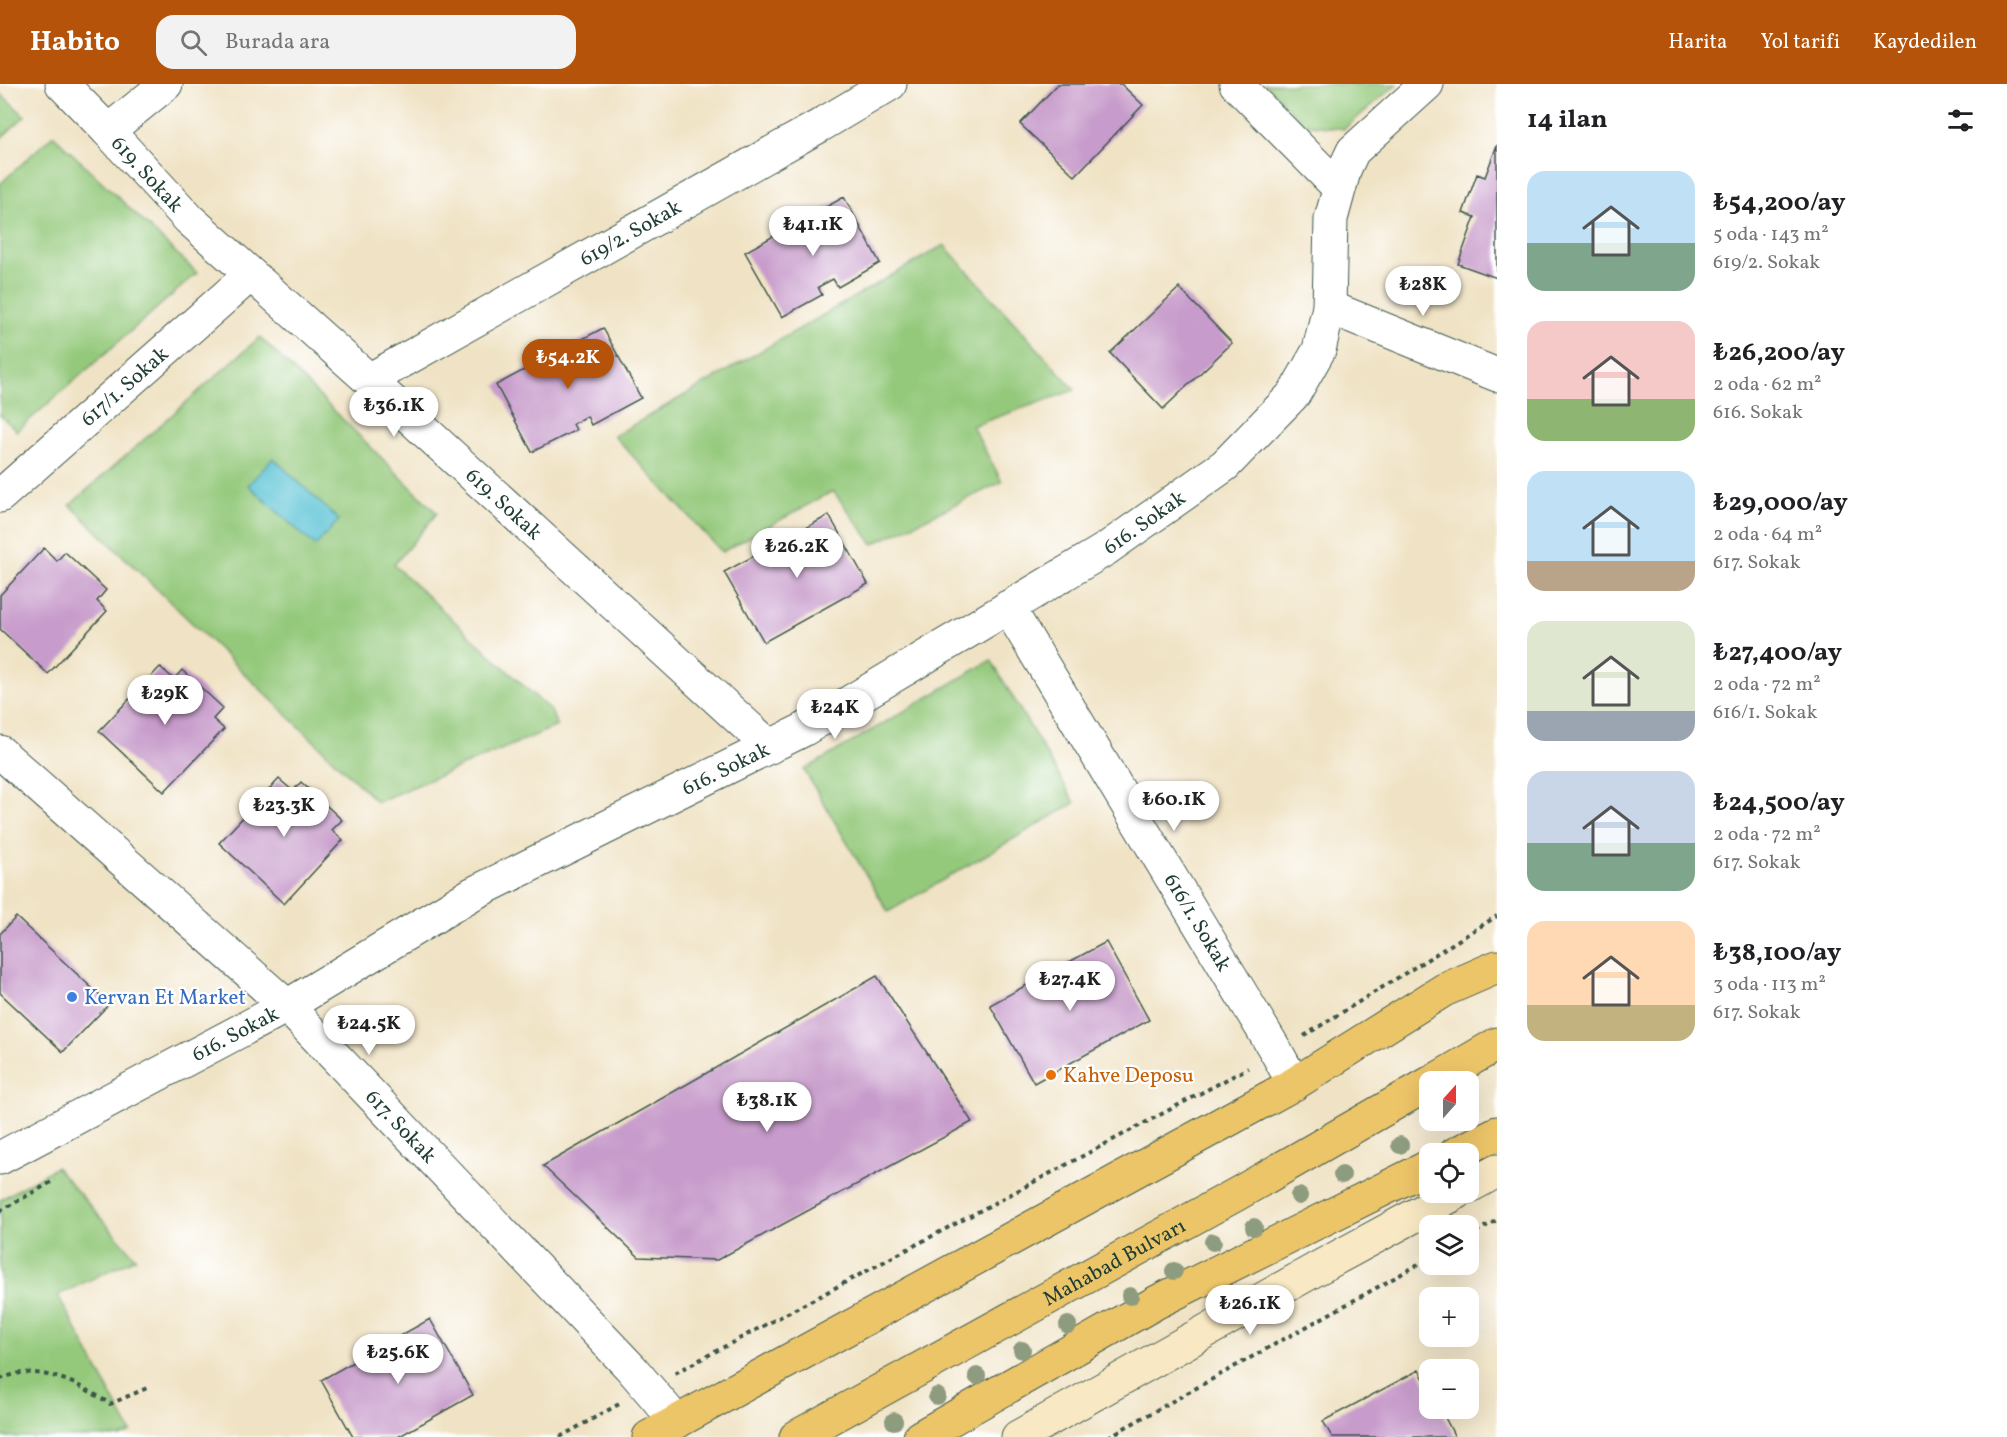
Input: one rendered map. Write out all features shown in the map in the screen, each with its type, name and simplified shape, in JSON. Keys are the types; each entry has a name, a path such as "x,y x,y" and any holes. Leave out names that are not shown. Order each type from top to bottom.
{"main road":[{"path":"663,1429 1294,1084 1444,990 1497,967"},
{"name":"Mahabad Bulvarı","path":"1450,1071 1497,1044"},
{"name":"Mahabad Bulvarı","path":"796,1437 1237,1194 1419,1089"},
{"path":"1477,1143 1497,1133"},
{"path":"920,1437 1157,1302 1419,1171"},
{"path":"1479,1181 1497,1171"},
{"path":"1018,1437 1438,1203"}],"street":[{"name":"619. Sokak","path":"62,84 189,219 369,380 770,747"},
{"path":"108,131 166,84"},
{"name":"619/2. Sokak","path":"369,380 811,131 890,84"},
{"path":"1236,84 1339,188"},
{"name":"616. Sokak","path":"0,1158 287,1006 472,894 802,730 1106,549 1225,465 1294,394 1319,350 1329,307 1331,219 1345,168 1353,151 1427,84"},
{"name":"617/1. Sokak","path":"0,496 250,275"},
{"path":"1329,307 1497,375"},
{"name":"616/1. Sokak","path":"1008,607 1294,1084"},
{"name":"617. Sokak","path":"0,752 287,1006 649,1387 663,1429"}],"path":[{"path":"560,1437 649,1387 1277,1053 1497,916"},
{"path":"0,1211 55,1180"},
{"path":"1479,1230 1497,1220"},
{"path":"1108,1437 1419,1264"},
{"path":"0,1379 21,1373 51,1375 90,1390 110,1404 147,1388"}],"green space":[{"path":"1265,84 1397,84 1344,129 1303,124"},
{"path":"0,93 25,116 0,139"},
{"path":"53,135 197,273 17,431 0,415 0,184"},
{"path":"944,245 1075,390 972,426 1002,482 873,544 833,491 722,552 614,436"},
{"path":"260,337 437,513 394,565 551,711 557,726 377,802 70,505"},
{"path":"991,660 1075,803 888,912 804,770"},
{"path":"56,1167 136,1258 58,1295 131,1432 121,1437 0,1437 0,1200"}],"water":[{"path":"273,458 339,520 315,546 248,485"}],"building":[{"path":"1058,84 1121,84 1143,105 1075,176 1020,124"},
{"path":"1497,145 1497,278 1458,264 1475,217 1463,213 1477,174 1485,177"},
{"path":"844,197 880,263 838,287 833,279 818,287 822,295 782,317 745,252"},
{"path":"1179,288 1232,343 1163,409 1110,353"},
{"path":"603,328 641,398 591,425 587,416 573,424 576,430 532,452 496,385"},
{"path":"829,515 868,584 764,642 724,572 765,550 770,559 789,548 784,540"},
{"path":"44,548 57,561 65,552 106,590 97,601 107,611 48,674 0,629 0,595"},
{"path":"160,667 174,679 182,670 223,708 213,719 224,729 164,792 99,731"},
{"path":"279,779 293,791 301,782 342,820 332,830 343,840 284,904 219,843"},
{"path":"16,917 109,1004 63,1052 0,993 0,934"},
{"path":"1106,942 1149,1020 1034,1083 990,1005"},
{"path":"877,976 972,1122 717,1260 639,1257 543,1166"},
{"path":"430,1319 473,1395 398,1437 353,1437 321,1380"},
{"path":"1419,1370 1419,1419 1446,1419 1455,1437 1332,1437 1323,1421"}],"place":[{"name":"Kervan Et Market","path":"72,997"},
{"name":"Kahve Deposu","path":"1051,1075"}]}
